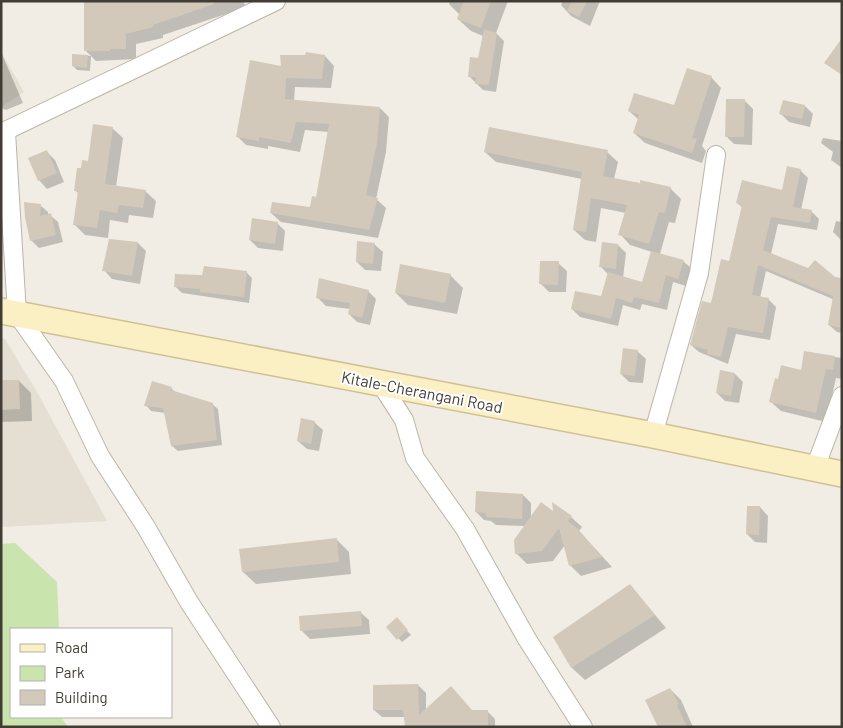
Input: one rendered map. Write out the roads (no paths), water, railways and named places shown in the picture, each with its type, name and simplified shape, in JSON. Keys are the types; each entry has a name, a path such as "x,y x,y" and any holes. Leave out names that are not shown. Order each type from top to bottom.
{"main road":[{"name":"Kitale-Cherangani Road","path":"9,312 653,435 842,474"}],"street":[{"path":"272,727 188,602 146,527 100,456 64,381 9,312 4,132 276,1"},
{"path":"653,435 699,272 716,155"},
{"path":"381,384 404,420 415,458 465,529 528,638 583,727"},
{"path":"815,468 842,396"}]}
